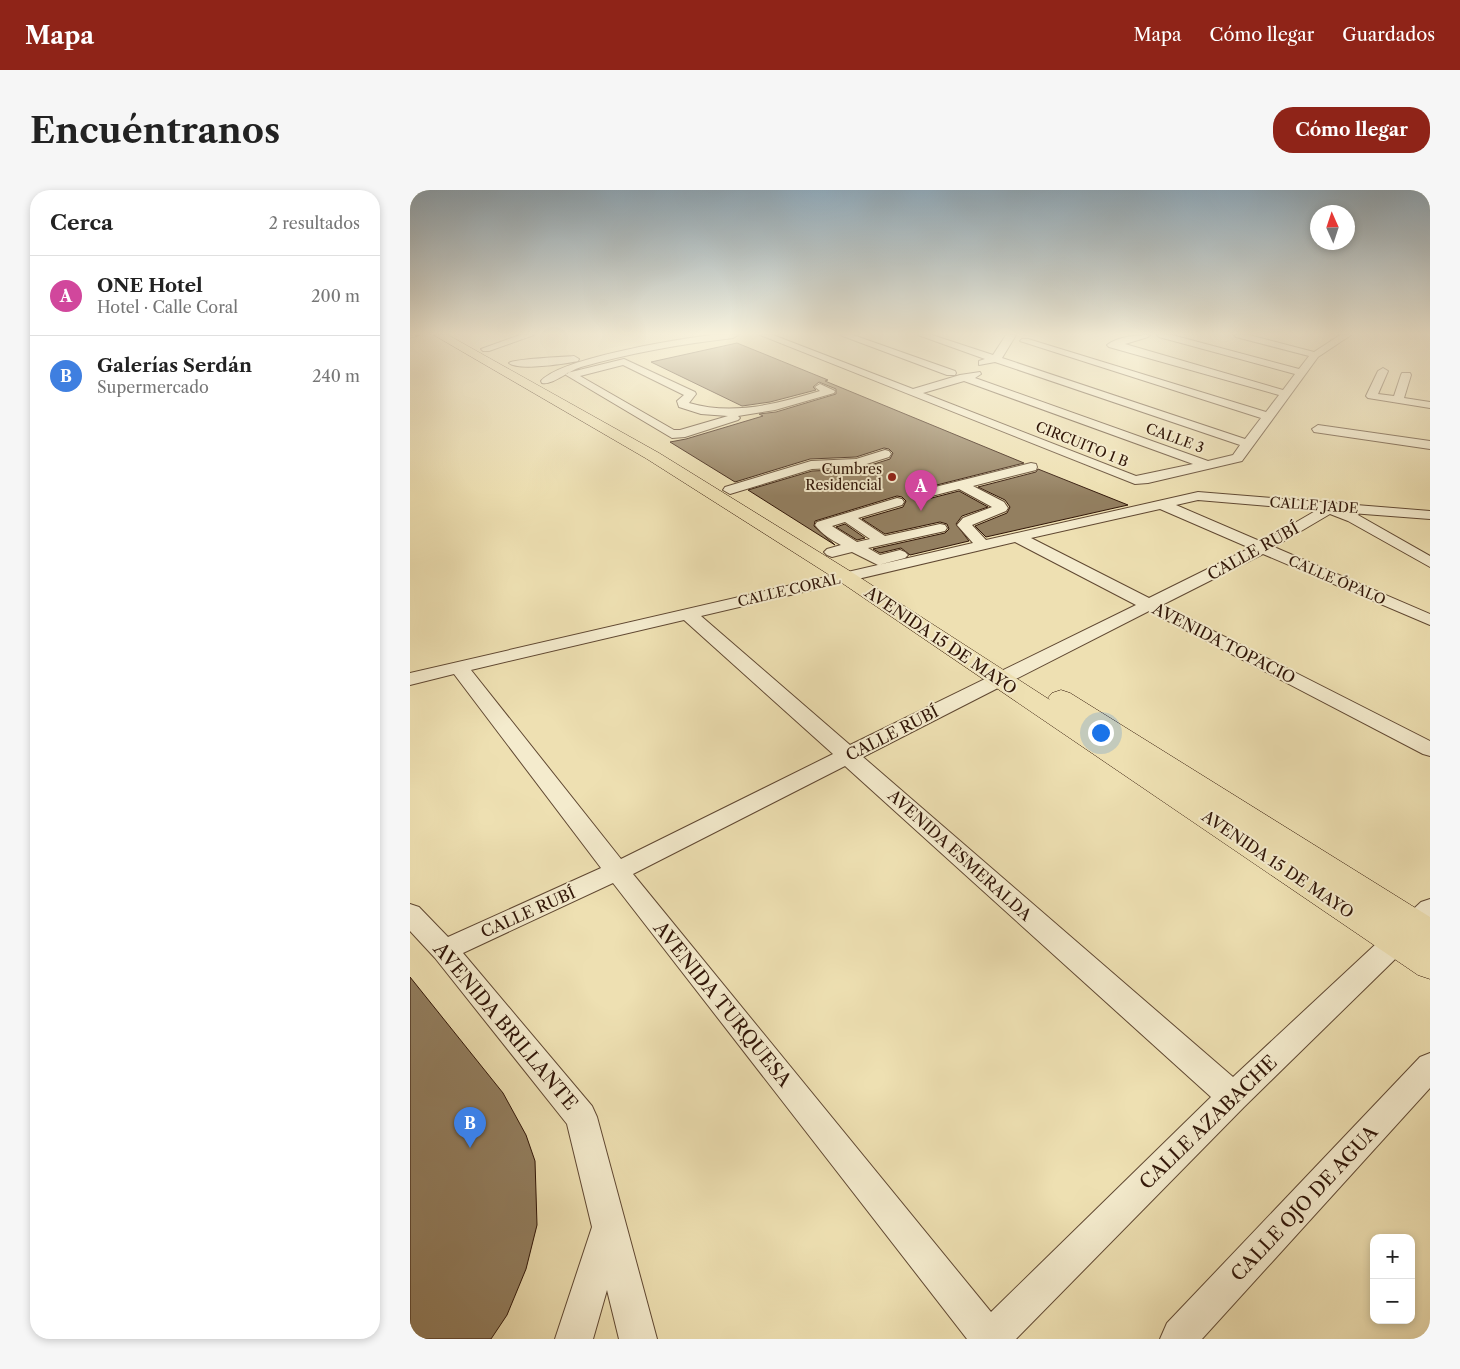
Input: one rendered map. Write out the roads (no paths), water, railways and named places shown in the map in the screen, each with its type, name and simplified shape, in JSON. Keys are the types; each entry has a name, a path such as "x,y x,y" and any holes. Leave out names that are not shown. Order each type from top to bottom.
{"main road":[{"name":"AVENIDA 15 DE MAYO","path":"550,389 663,446 730,490 827,543 855,575"},
{"name":"AVENIDA 15 DE MAYO","path":"663,446 855,575 1009,675 1418,927 1430,965"}],"street":[{"path":"594,389 655,423 663,446 728,414"},
{"path":"679,389 690,394 683,401 683,405 698,411 728,414 792,403 830,391 824,389"},
{"name":"CIRCUITO 1 B","path":"900,389 1135,480 1148,479 1237,458 1290,389"},
{"path":"912,393 927,389"},
{"name":"CALLE 3","path":"994,389 1207,465"},
{"path":"1115,389 1248,444"},
{"path":"1178,389 1269,417"},
{"path":"1267,389 1286,394"},
{"path":"1375,389 1372,396 1430,405"},
{"path":"1398,400 1402,389"},
{"path":"639,428 655,423"},
{"path":"1318,429 1430,445"},
{"path":"730,490 811,465 856,463 885,454"},
{"path":"920,495 1030,467"},
{"path":"961,485 999,505 1001,508 964,524 983,545"},
{"name":"CALLE CORAL","path":"410,679 1198,496"},
{"name":"CALLE JADE","path":"1198,496 1430,515"},
{"path":"898,502 822,525 827,543 858,547 940,528"},
{"name":"CALLE ÓPALO","path":"1161,504 1430,620"},
{"path":"1330,508 1353,518 1430,562"},
{"name":"CALLE RUBÍ","path":"444,950 618,871 1262,548 1330,508"},
{"path":"847,517 883,541"},
{"path":"864,528 902,525 908,526 910,535"},
{"name":"AVENIDA TOPACIO","path":"1017,537 1430,749"},
{"path":"858,547 878,560 956,541"},
{"name":"AVENIDA ESMERALDA","path":"688,614 1232,1097"},
{"name":"AVENIDA TURQUESA","path":"459,668 990,1339"},
{"name":"AVENIDA BRILLANTE","path":"410,914 444,950 580,1117 609,1227"},
{"name":"CALLE AZABACHE","path":"990,1339 1232,1097 1418,927"},
{"name":"CALLE OJO DE AGUA","path":"1179,1339 1430,1067"},
{"path":"574,1339 609,1227"},
{"path":"609,1227 638,1339"}],"place":[{"name":"Cumbres Residencial","path":"892,477"},
{"name":"ONE Hotel","path":"921,511"},
{"name":"Galerías Serdán","path":"470,1148"}]}
